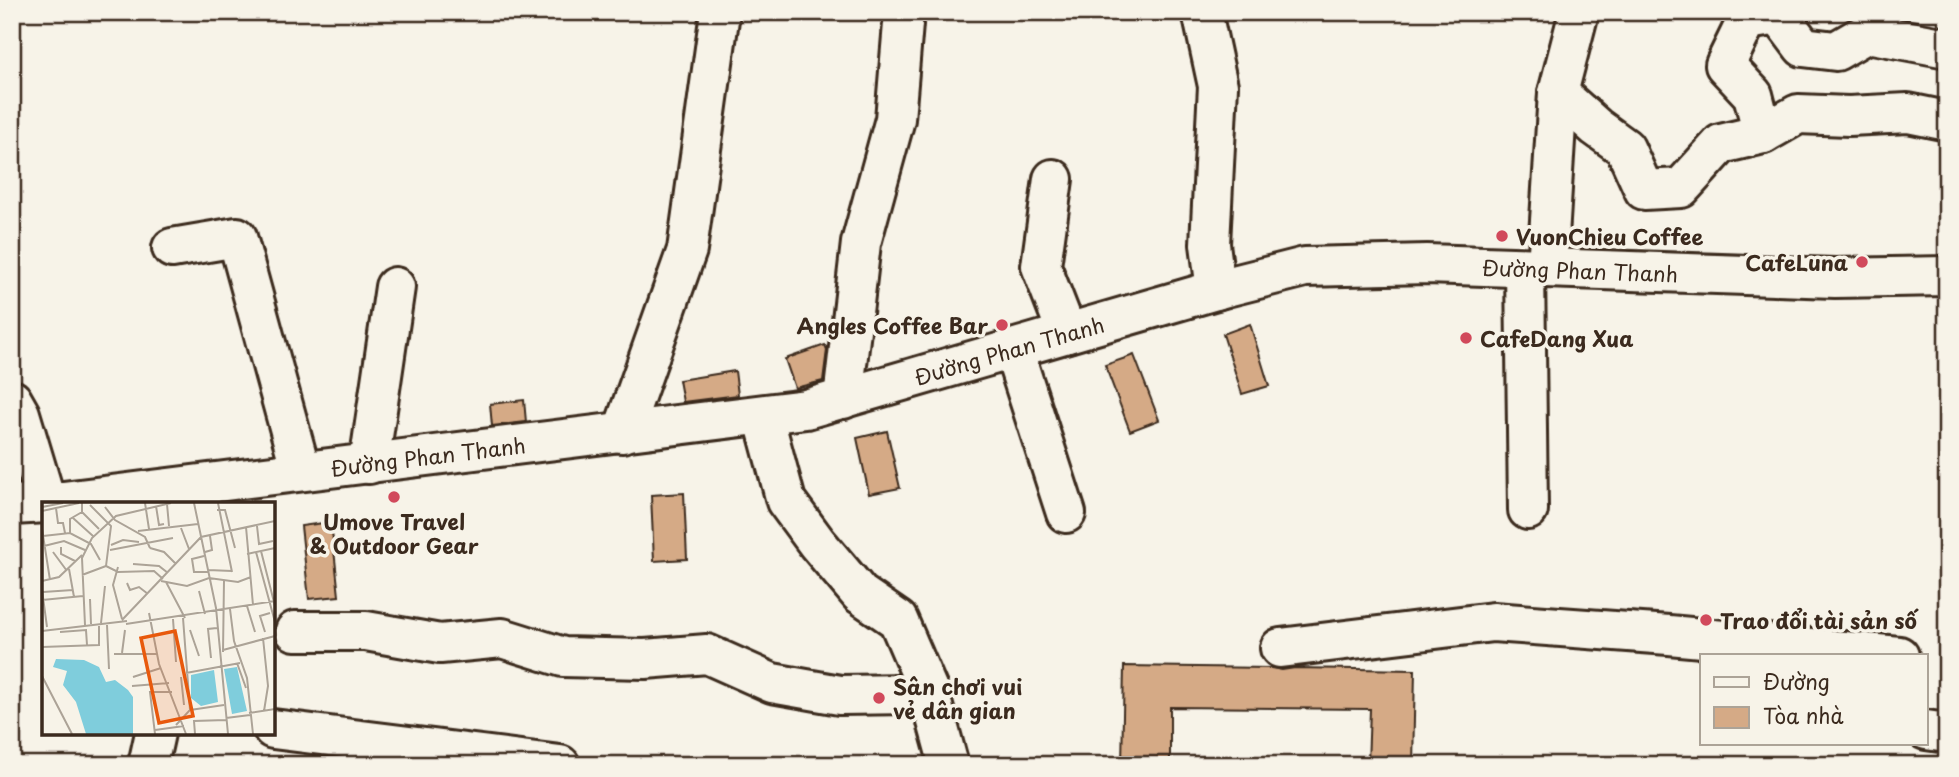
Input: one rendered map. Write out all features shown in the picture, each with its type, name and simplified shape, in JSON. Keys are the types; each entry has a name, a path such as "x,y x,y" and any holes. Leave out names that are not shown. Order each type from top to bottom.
{"street":[{"path":"622,433 687,250 720,12"},
{"path":"843,398 860,243 895,120 904,12"},
{"path":"1202,12 1218,86 1210,244 1216,290"},
{"path":"1528,510 1536,268 1558,93 1579,12"},
{"path":"1763,134 1753,95 1725,65 1747,20 1779,15 1803,47 1836,51 1867,33 1947,48"},
{"path":"1558,93 1596,127 1625,148 1644,190 1681,188 1721,144 1763,134 1798,114 1849,116 1908,113 1947,121"},
{"path":"1054,178 1041,266 1067,333"},
{"path":"172,248 237,237 301,471"},
{"name":"Đường Phan Thanh","path":"51,502 806,409 1216,290 1306,267 1427,264 1835,278 1947,276"},
{"path":"369,464 395,287"},
{"path":"1013,349 1066,513"},
{"path":"12,400 20,414 35,504"},
{"path":"763,415 786,501 860,594 898,620 929,692 949,765"},
{"path":"1280,648 1493,622 1877,654"},
{"path":"295,631 366,631 440,644 502,638 562,657 645,659 707,654 772,683 840,695 929,692"},
{"path":"275,729 560,765"},
{"path":"1927,730 1947,733"},
{"path":"148,765 155,735"}],"green space":[{"path":"315,756 367,765 232,765 236,762"}],"building":[{"path":"1250,324 1269,386 1242,394 1223,334"},
{"path":"825,345 827,350 823,381 795,388 785,359"},
{"path":"1134,355 1159,420 1130,431 1105,365"},
{"path":"735,371 738,395 683,402 679,380"},
{"path":"524,400 526,422 492,426 490,404"},
{"path":"887,431 900,488 869,494 857,438"},
{"path":"684,493 687,559 654,561 651,495"},
{"path":"331,522 339,596 309,599 301,526"},
{"path":"1124,666 1415,670 1413,765 1368,765 1370,709 1170,707 1170,765 1122,765"}],"place":[{"name":"VuonChieu Coffee","path":"1502,236"},
{"name":"CafeLuna","path":"1862,262"},
{"name":"Angles Coffee Bar","path":"1002,325"},
{"name":"CafeDang Xua","path":"1466,338"},
{"name":"Umove Travel & Outdoor Gear","path":"394,497"},
{"name":"Trao đổi tài sản số","path":"1706,620"},
{"name":"Sân chơi vui vẻ dân gian","path":"879,698"}]}
